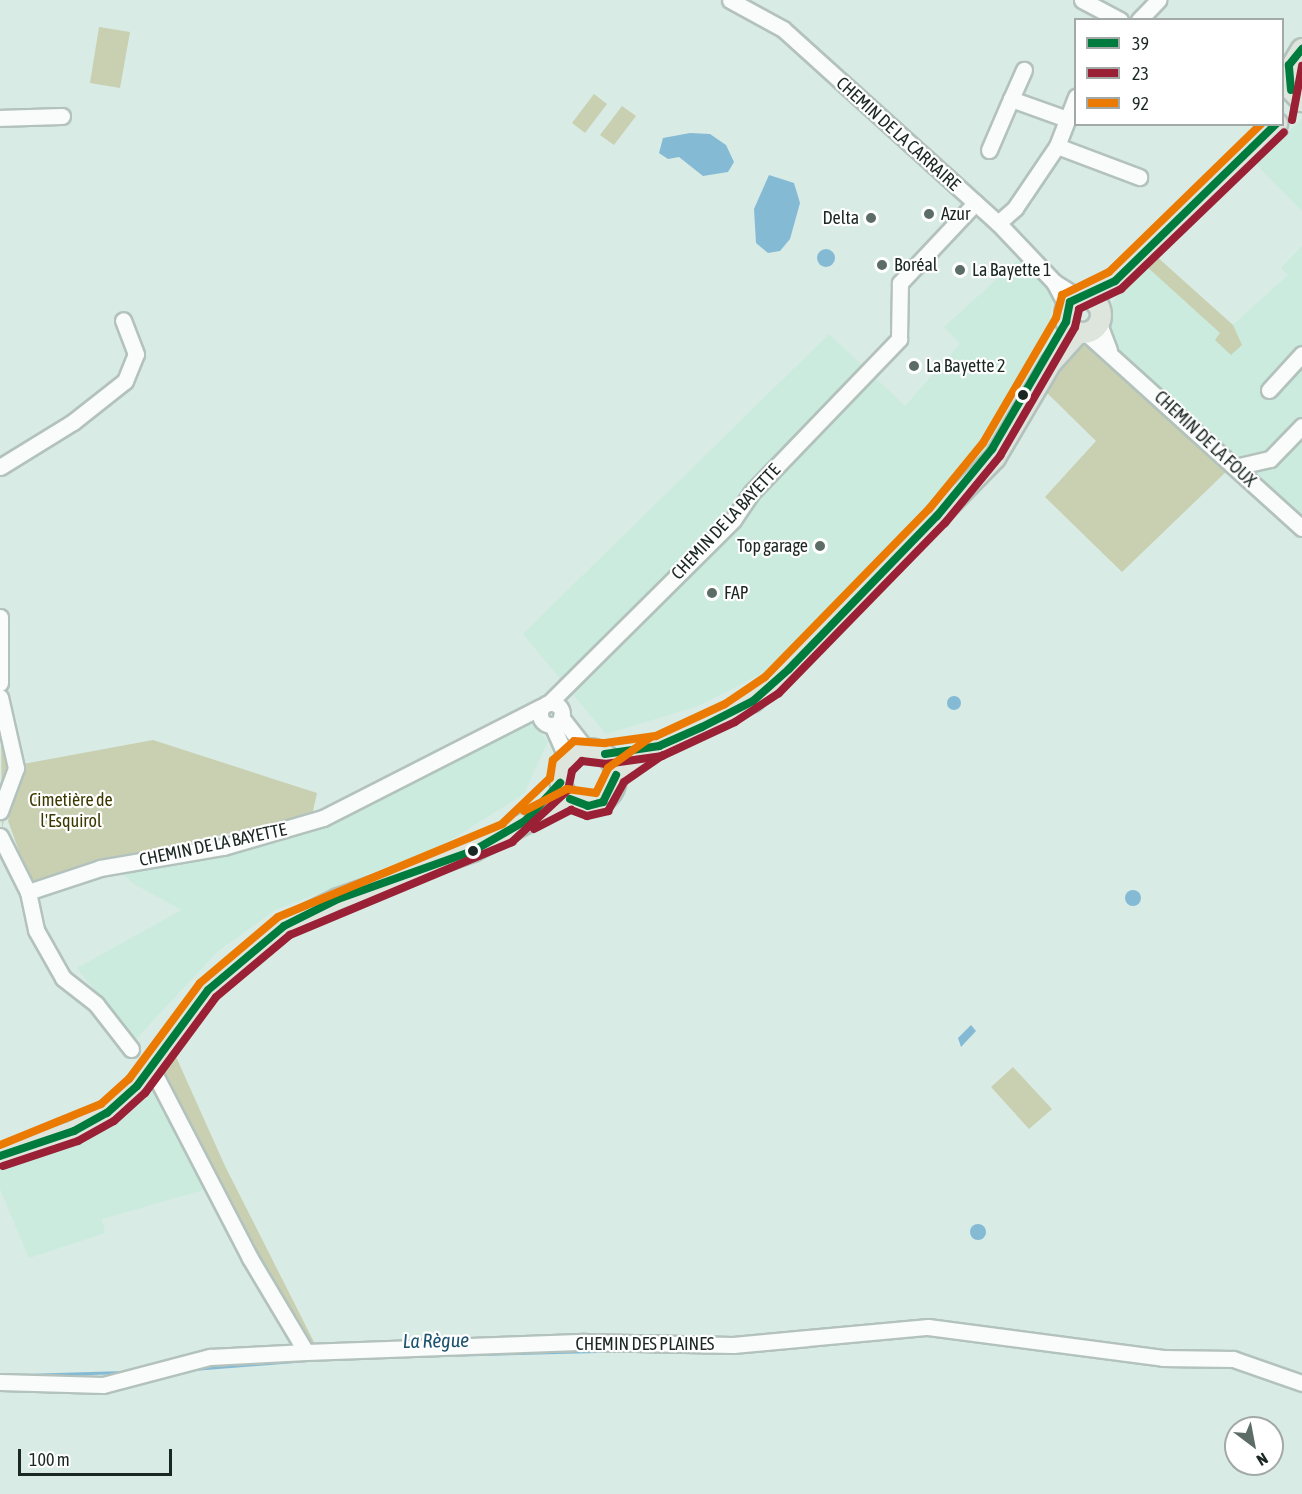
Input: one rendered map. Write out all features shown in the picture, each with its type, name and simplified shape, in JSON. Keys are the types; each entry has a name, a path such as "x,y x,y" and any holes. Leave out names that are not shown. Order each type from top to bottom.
{"main road":[{"path":"1284,107 1289,81 1302,49"},
{"path":"1284,117 1302,107"},
{"path":"565,791 588,806 603,802 616,775 658,746 730,713 772,685 937,516 992,449 1082,315 1275,126"},
{"path":"0,1156 93,1122 126,1098 152,1067 208,990 284,926 338,899 473,850 525,822 565,791 567,759 586,749 605,754 658,746"},
{"path":"605,754 616,775"}],"street":[{"name":"CHEMIN DE LA CARRAIRE","path":"730,0 783,29 998,223 1082,315"},
{"path":"1082,0 1116,18"},
{"path":"1141,18 1156,0"},
{"path":"989,150 1024,70"},
{"path":"1011,99 1067,119"},
{"path":"998,223 1015,208 1057,146 1074,102"},
{"path":"0,118 62,116"},
{"path":"1057,146 1139,177"},
{"name":"CHEMIN DE LA BAYETTE","path":"28,892 100,868 223,847 323,818 519,716 550,713 566,690 862,382 899,339 900,283 975,203"},
{"name":"CHEMIN DE LA FOUX","path":"1082,315 1109,350 1302,528"},
{"path":"0,467 125,381 136,354 123,320"},
{"path":"1269,390 1302,354"},
{"path":"1262,492 1267,466 1302,426"},
{"path":"1240,471 1267,466"},
{"path":"0,617 0,683"},
{"path":"0,698 16,768 0,811"},
{"path":"550,713 586,749"},
{"path":"550,713 562,738 567,759"},
{"path":"0,836 28,892 36,930 63,978 96,1004 131,1049"},
{"path":"152,1067 244,1248 306,1352"},
{"name":"CHEMIN DES PLAINES","path":"0,1382 103,1385 210,1357 585,1342 733,1345 928,1327 1163,1358 1233,1359 1302,1383"}],"shaded area":[{"path":"1302,119 1302,211 1255,163"},
{"path":"1302,246 1302,520 1105,343 1110,335 1110,305 1145,265 1221,333 1241,345 1233,325 1288,275 1281,268"},
{"path":"1019,259 1053,296 1050,320 988,448 763,673 698,706 606,734 523,634 829,334 905,406 960,344 944,327"},
{"path":"528,721 548,741 524,794 441,846 275,910 217,952 135,1040 77,968 182,910 134,884 116,868 326,825"},
{"path":"153,1075 210,1188 102,1219 105,1233 29,1258 0,1189 0,1163 63,1142"}],"green space":[{"path":"99,27 130,32 120,88 90,83"},
{"path":"594,94 607,104 585,133 572,123"},
{"path":"622,106 636,116 614,145 600,135"},
{"path":"1155,255 1233,325 1242,345 1231,355 1215,340 1220,333 1145,265"},
{"path":"1085,343 1094,345 1229,469 1122,572 1045,497 1096,441 1042,388 1069,346"},
{"path":"0,625 7,630 9,646 1,696 16,753 2,830"},
{"name":"Cimetière de l'Esquirol","path":"153,740 317,793 312,815 118,858 31,884 8,821 23,764"},
{"path":"173,1050 225,1166 315,1344 299,1348 153,1075"},
{"path":"1013,1067 1052,1109 1029,1129 991,1087"}],"water":[{"path":"690,133 710,134 726,145 734,162 728,172 703,176 679,157 668,159 659,153 663,138"},
{"path":"769,175 794,183 800,203 790,239 780,251 768,253 756,243 754,209"},
{"path":"826,249 832,252 835,258 832,264 826,267 820,264 817,258 820,252"},
{"path":"951,696 957,696 961,703 957,710 951,710 947,706 947,700"},
{"path":"1133,890 1141,898 1133,906 1125,898"},
{"path":"971,1025 976,1031 961,1047 958,1038"},
{"path":"978,1224 986,1232 978,1240 970,1232"}],"waterway":[{"path":"1123,356 1164,392"},
{"name":"La Règue","path":"405,1356 627,1350"},
{"name":"La Règue","path":"193,1369 333,1358"},
{"name":"La Règue","path":"23,1375 124,1372"}],"transit line":[{"name":"39","path":"1291,90 1289,65 1302,49"},
{"name":"23","path":"1292,120 1302,66"},
{"name":"92","path":"0,1145 101,1104 129,1079 200,983 278,917 502,824 550,778 553,760 574,741 605,743 656,736 725,704 765,677 929,509 983,443 1056,318 1062,295 1109,272 1259,126"},
{"name":"39","path":"1066,322 1070,302 1115,281 1274,126"},
{"name":"23","path":"3,1166 78,1141 114,1121 145,1093 216,997 290,935 512,842 568,790 572,771 582,761 605,764 662,756 735,722 779,693 945,523 1000,456 1075,327 1079,309 1121,289 1284,132"},
{"name":"39","path":"605,754 659,746 702,727 753,701 789,669 937,516 992,449 1066,322"},
{"name":"92","path":"524,811 567,789 596,793 608,768 651,737"},
{"name":"23","path":"534,829 571,810 587,816 608,811 624,782 663,755"},
{"name":"39","path":"570,799 588,806 603,802 616,775"},
{"name":"39","path":"0,1156 74,1131 107,1113 137,1086 208,990 284,926 338,899 473,851 525,821 560,783"}],"place":[{"name":"Azur","path":"929,214"},
{"name":"Delta","path":"871,218"},
{"name":"Boréal","path":"882,265"},
{"name":"La Bayette 1","path":"960,270"},
{"name":"La Bayette 2","path":"914,366"},
{"name":"Top garage","path":"820,546"},
{"name":"FAP","path":"712,593"}]}
